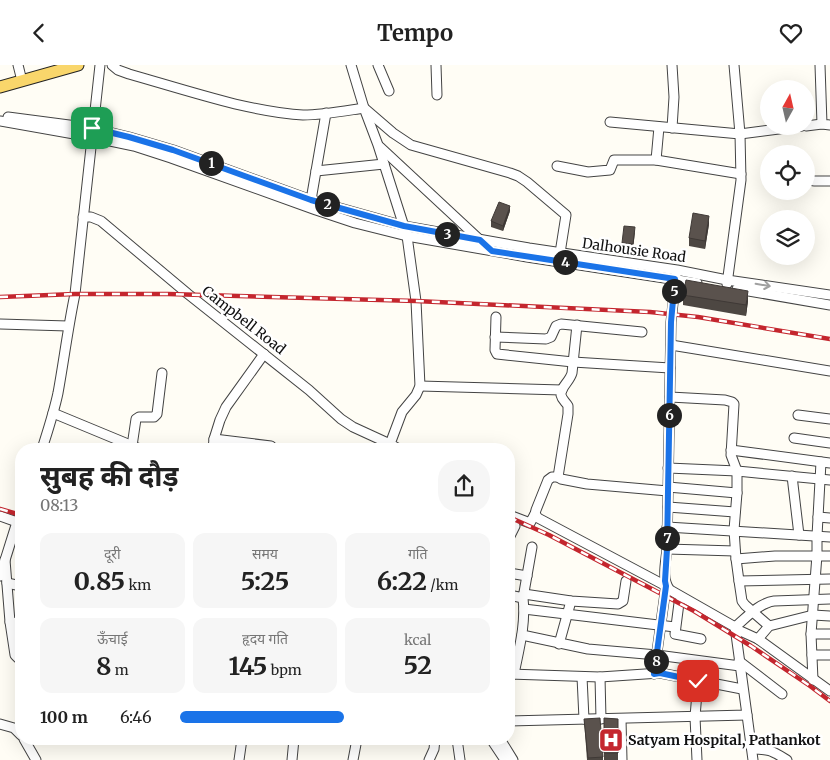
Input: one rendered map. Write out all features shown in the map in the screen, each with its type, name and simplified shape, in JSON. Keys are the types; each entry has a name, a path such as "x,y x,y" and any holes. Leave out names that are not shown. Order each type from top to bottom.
{"main road":[{"path":"0,87 78,65"}],"street":[{"path":"18,65 22,81"},
{"path":"44,443 58,392 75,294 100,65"},
{"path":"112,65 118,70 129,74 256,109 305,115 364,108 393,133 411,145 510,173 527,182 566,215 560,253"},
{"path":"351,65 407,236 416,301 420,386 416,395 402,412 390,443"},
{"path":"378,65 389,91"},
{"path":"436,65 437,95"},
{"path":"672,65 674,97 672,128"},
{"path":"727,283 741,181 740,134 734,65"},
{"path":"820,65 826,124"},
{"path":"311,200 326,113"},
{"name":"Dalhousie Road","path":"0,116 92,132 171,158 404,226 727,283 830,305"},
{"name":"Dalhousie Road","path":"0,121 92,132"},
{"path":"610,122 740,134 760,131"},
{"path":"656,160 659,127"},
{"path":"378,145 492,251"},
{"path":"557,166 588,171 610,170 614,159 656,160 741,174"},
{"path":"316,171 384,164"},
{"name":"Dalhousie Road","path":"224,172 261,191 356,223 407,236 492,251 676,274"},
{"path":"815,181 830,181"},
{"name":"Campbell Road","path":"83,217 91,217 101,221 188,294 309,390 341,419 353,427 388,443"},
{"path":"654,674 666,586 670,368 676,274"},
{"name":"Dalhousie Road","path":"727,283 830,295"},
{"path":"496,317 495,350 497,354 573,362 670,368"},
{"path":"495,337 546,339 551,337 558,324 642,331"},
{"path":"0,325 68,326"},
{"path":"558,477 568,414 568,406 562,397 562,390 571,377 577,325"},
{"path":"671,345 830,371"},
{"path":"214,443 226,407 264,354"},
{"path":"136,443 136,419 140,417 154,417 157,414 162,373"},
{"path":"420,386 562,390"},
{"path":"670,397 725,400 734,404 731,450 736,471 737,493 734,530 742,601 769,625"},
{"path":"53,413 126,443"},
{"path":"798,415 830,419"},
{"path":"794,438 830,443"},
{"path":"214,439 247,443"},
{"path":"731,450 826,462 825,479 819,499 816,579 811,634 813,680"},
{"path":"668,468 736,471 825,479"},
{"path":"792,476 799,535"},
{"path":"515,517 530,523 548,480 552,477 587,484 737,493"},
{"path":"819,499 830,500"},
{"path":"668,507 735,513"},
{"path":"535,514 538,518 666,586 758,639 830,691"},
{"path":"0,516 15,518"},
{"path":"818,517 830,518"},
{"path":"667,527 830,537"},
{"path":"0,576 15,538"},
{"path":"515,662 522,635 523,596 532,547"},
{"path":"667,549 736,555 830,556"},
{"path":"5,560 10,622 15,655"},
{"path":"515,574 527,576"},
{"path":"739,581 830,579"},
{"path":"515,595 571,601 620,603 623,601 626,581"},
{"path":"7,583 15,585"},
{"path":"736,628 766,603 830,599"},
{"path":"559,644 571,601"},
{"path":"679,603 675,634 701,639"},
{"path":"524,609 675,627"},
{"path":"758,639 769,625 813,615 830,616"},
{"path":"10,622 15,622"},
{"path":"736,628 742,689 753,760"},
{"path":"811,634 830,634"},
{"path":"522,635 588,649 739,663 782,694"},
{"path":"812,655 830,655"},
{"path":"515,674 600,677 660,673 742,689"},
{"path":"582,677 584,719"},
{"path":"600,677 601,719"},
{"path":"697,760 695,717 698,681"},
{"path":"515,721 747,715"},
{"path":"621,719 622,760"},
{"path":"0,724 15,730"},
{"path":"27,745 36,760"},
{"path":"239,760 241,745"},
{"path":"292,760 293,745"},
{"path":"353,760 356,745"},
{"path":"429,760 434,745"},
{"path":"458,745 460,760"},
{"path":"495,745 505,760"},
{"path":"504,745 514,760"},
{"path":"752,749 767,749 787,760"}],"building":[{"path":"499,202 510,206 503,226 491,221"},
{"path":"693,213 709,216 705,241 689,238"},
{"path":"624,226 635,227 633,244 622,243"},
{"path":"686,280 748,291 746,305 683,295"},
{"path":"600,718 603,757 588,758 584,719"},
{"path":"604,718 618,719 618,753 604,753"}],"railway":[{"path":"0,297 75,294 168,294 416,301 650,312 698,317 830,339"},
{"path":"0,509 15,513"},
{"path":"515,520 549,535 694,611 751,646 830,701"}],"place":[{"name":"Satyam Hospital, Pathankot","path":"611,740"}],"route":[{"path":"92,128 173,150 311,200 404,226 480,240 492,251 675,279 671,322 666,586 654,674 660,673 698,681"}]}
